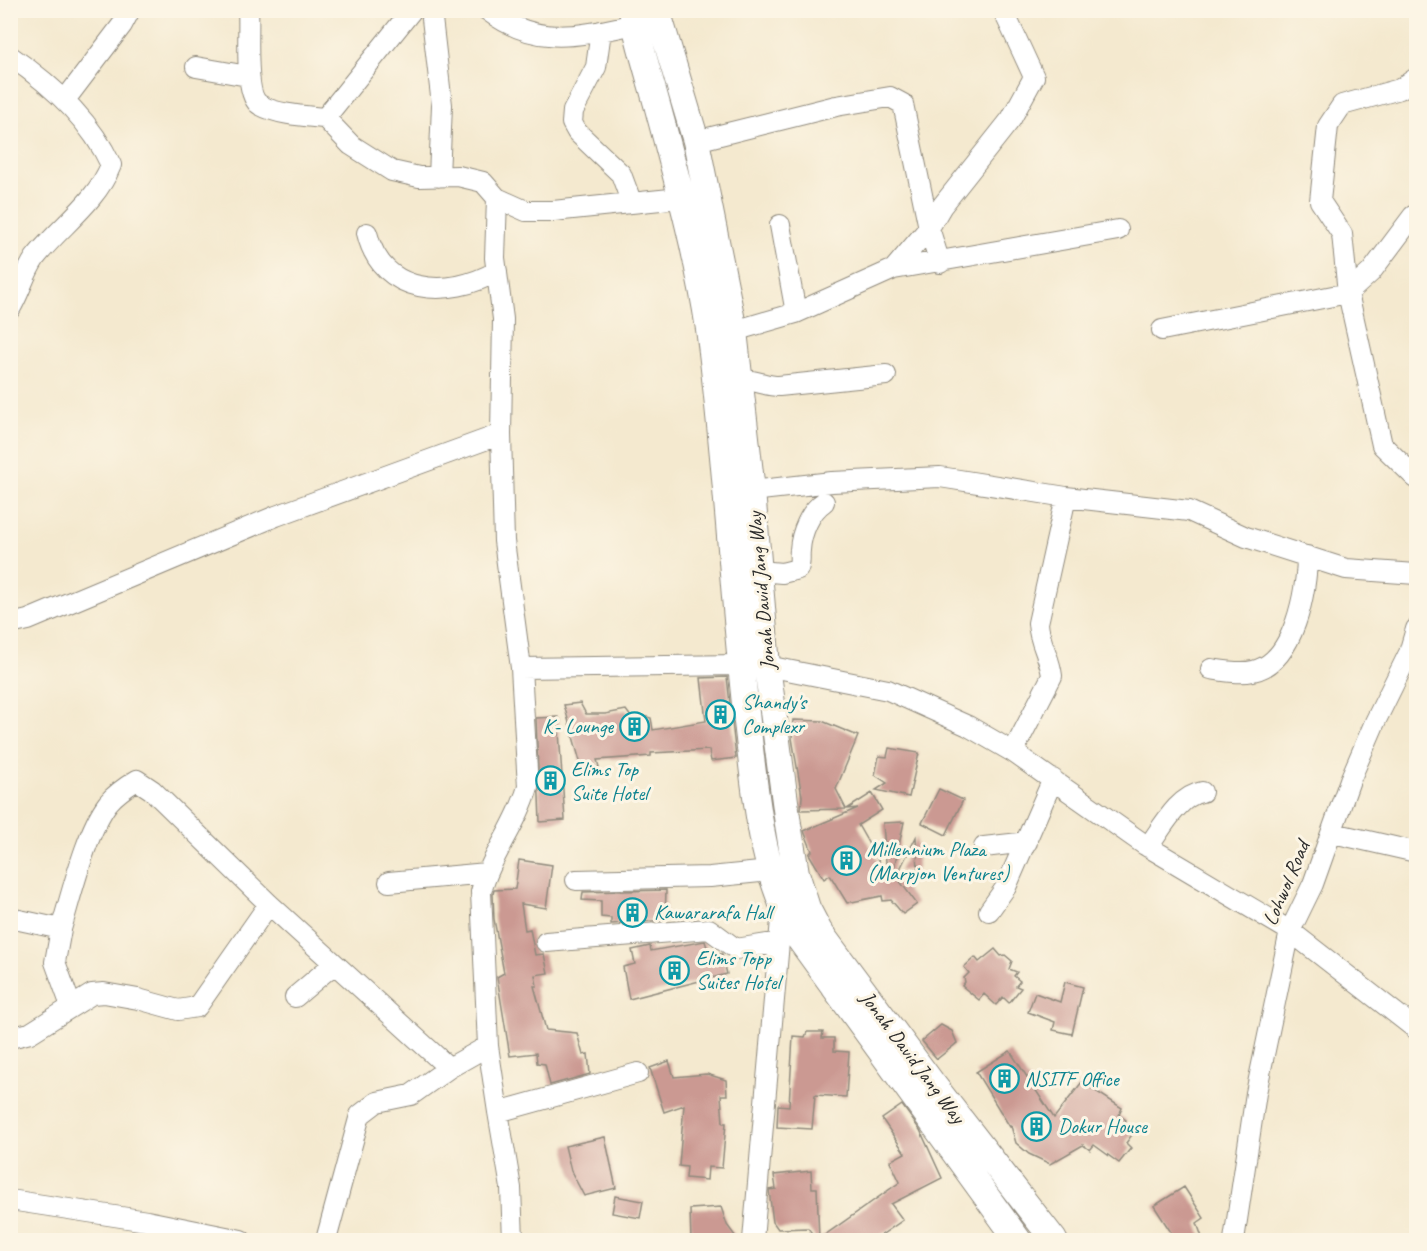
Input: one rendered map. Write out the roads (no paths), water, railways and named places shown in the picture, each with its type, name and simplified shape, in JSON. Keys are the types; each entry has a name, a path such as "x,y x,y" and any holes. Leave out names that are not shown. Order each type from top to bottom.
{"main road":[{"name":"Jonah David Jang Way","path":"657,10 696,141 734,331 752,491 767,666 796,873 815,924 932,1083 1054,1240"},
{"path":"634,17 696,255 709,328 728,490 740,665 759,825 770,870 782,908 798,937 1018,1240"}],"street":[{"path":"64,100 130,10"},
{"path":"248,10 250,41 248,76 251,94 259,105 300,116 325,118 351,146 392,171 419,177 458,176 483,182 497,198 526,211 553,211 631,201 680,198"},
{"path":"325,118 412,10"},
{"path":"431,10 442,105 439,177"},
{"path":"487,10 517,30 558,37 601,32 634,17"},
{"path":"894,269 929,228 942,206 1011,119 1034,77 1003,10"},
{"path":"601,32 596,68 573,111 572,123 577,132 621,174 631,201"},
{"path":"10,56 64,100 100,141 111,165 103,185 35,258 21,282 10,309"},
{"path":"196,67 248,76"},
{"path":"1416,78 1400,89 1342,105 1328,126 1320,201 1342,234 1348,292 1382,445 1416,478"},
{"path":"696,141 836,106 890,97 903,104 929,228 940,263"},
{"path":"497,198 497,271 503,319 501,434 504,541 521,668 528,787 522,806 487,873 481,892 488,1046 511,1188 513,1240"},
{"path":"1162,330 1348,292 1371,272 1413,216"},
{"path":"780,225 796,313"},
{"path":"734,331 796,313 894,269 940,263 1118,230"},
{"path":"367,233 377,260 386,271 400,280 427,287 451,288 466,286 497,271"},
{"path":"739,380 752,379 771,386 779,386 886,375"},
{"path":"10,624 28,620 276,516 501,434"},
{"path":"752,491 832,482 940,477 1066,497 1189,511 1246,537 1346,568 1416,574"},
{"path":"1013,752 1052,676 1051,665 1039,639 1038,623 1066,497"},
{"path":"759,571 782,573 798,569 806,526 817,506 824,502"},
{"path":"1211,669 1253,671 1266,666 1280,650 1296,625 1301,608 1307,576 1307,556"},
{"name":"Lohwol Road","path":"1234,1240 1256,1093 1290,930 1313,884 1350,780 1409,653 1416,629"},
{"path":"521,668 767,666 888,690 944,714 1013,752 1148,847 1290,930 1416,1029"},
{"path":"989,911 1006,887 1053,779"},
{"path":"71,1006 55,962 62,928 94,827 108,802 137,780 152,790 269,904 449,1068"},
{"path":"1148,847 1177,808 1192,793 1202,792"},
{"path":"1333,833 1416,852"},
{"path":"984,847 1027,842"},
{"path":"576,880 710,877 770,870"},
{"path":"389,882 487,873"},
{"path":"10,1038 30,1033 92,994 104,993 178,1010 196,1006 269,904"},
{"path":"753,1240 782,908"},
{"path":"10,918 62,928"},
{"path":"546,942 709,929 736,949 780,942"},
{"path":"295,997 334,964"},
{"path":"326,1240 360,1115 377,1102 411,1095 449,1068 488,1046"},
{"path":"498,1112 638,1072"},
{"path":"10,1200 147,1221 241,1240"}],"place":[{"name":"Shandy's Complexr","path":"721,714"},
{"name":"K- Lounge","path":"634,726"},
{"name":"Elims Top Suite Hotel","path":"550,781"},
{"name":"Millennium Plaza (Marpjon Ventures)","path":"846,861"},
{"name":"Kawararafa Hall","path":"633,912"},
{"name":"Elims Topp Suites Hotel","path":"675,970"},
{"name":"NSITF Office","path":"1004,1079"},
{"name":"Dokur House","path":"1037,1126"}]}
